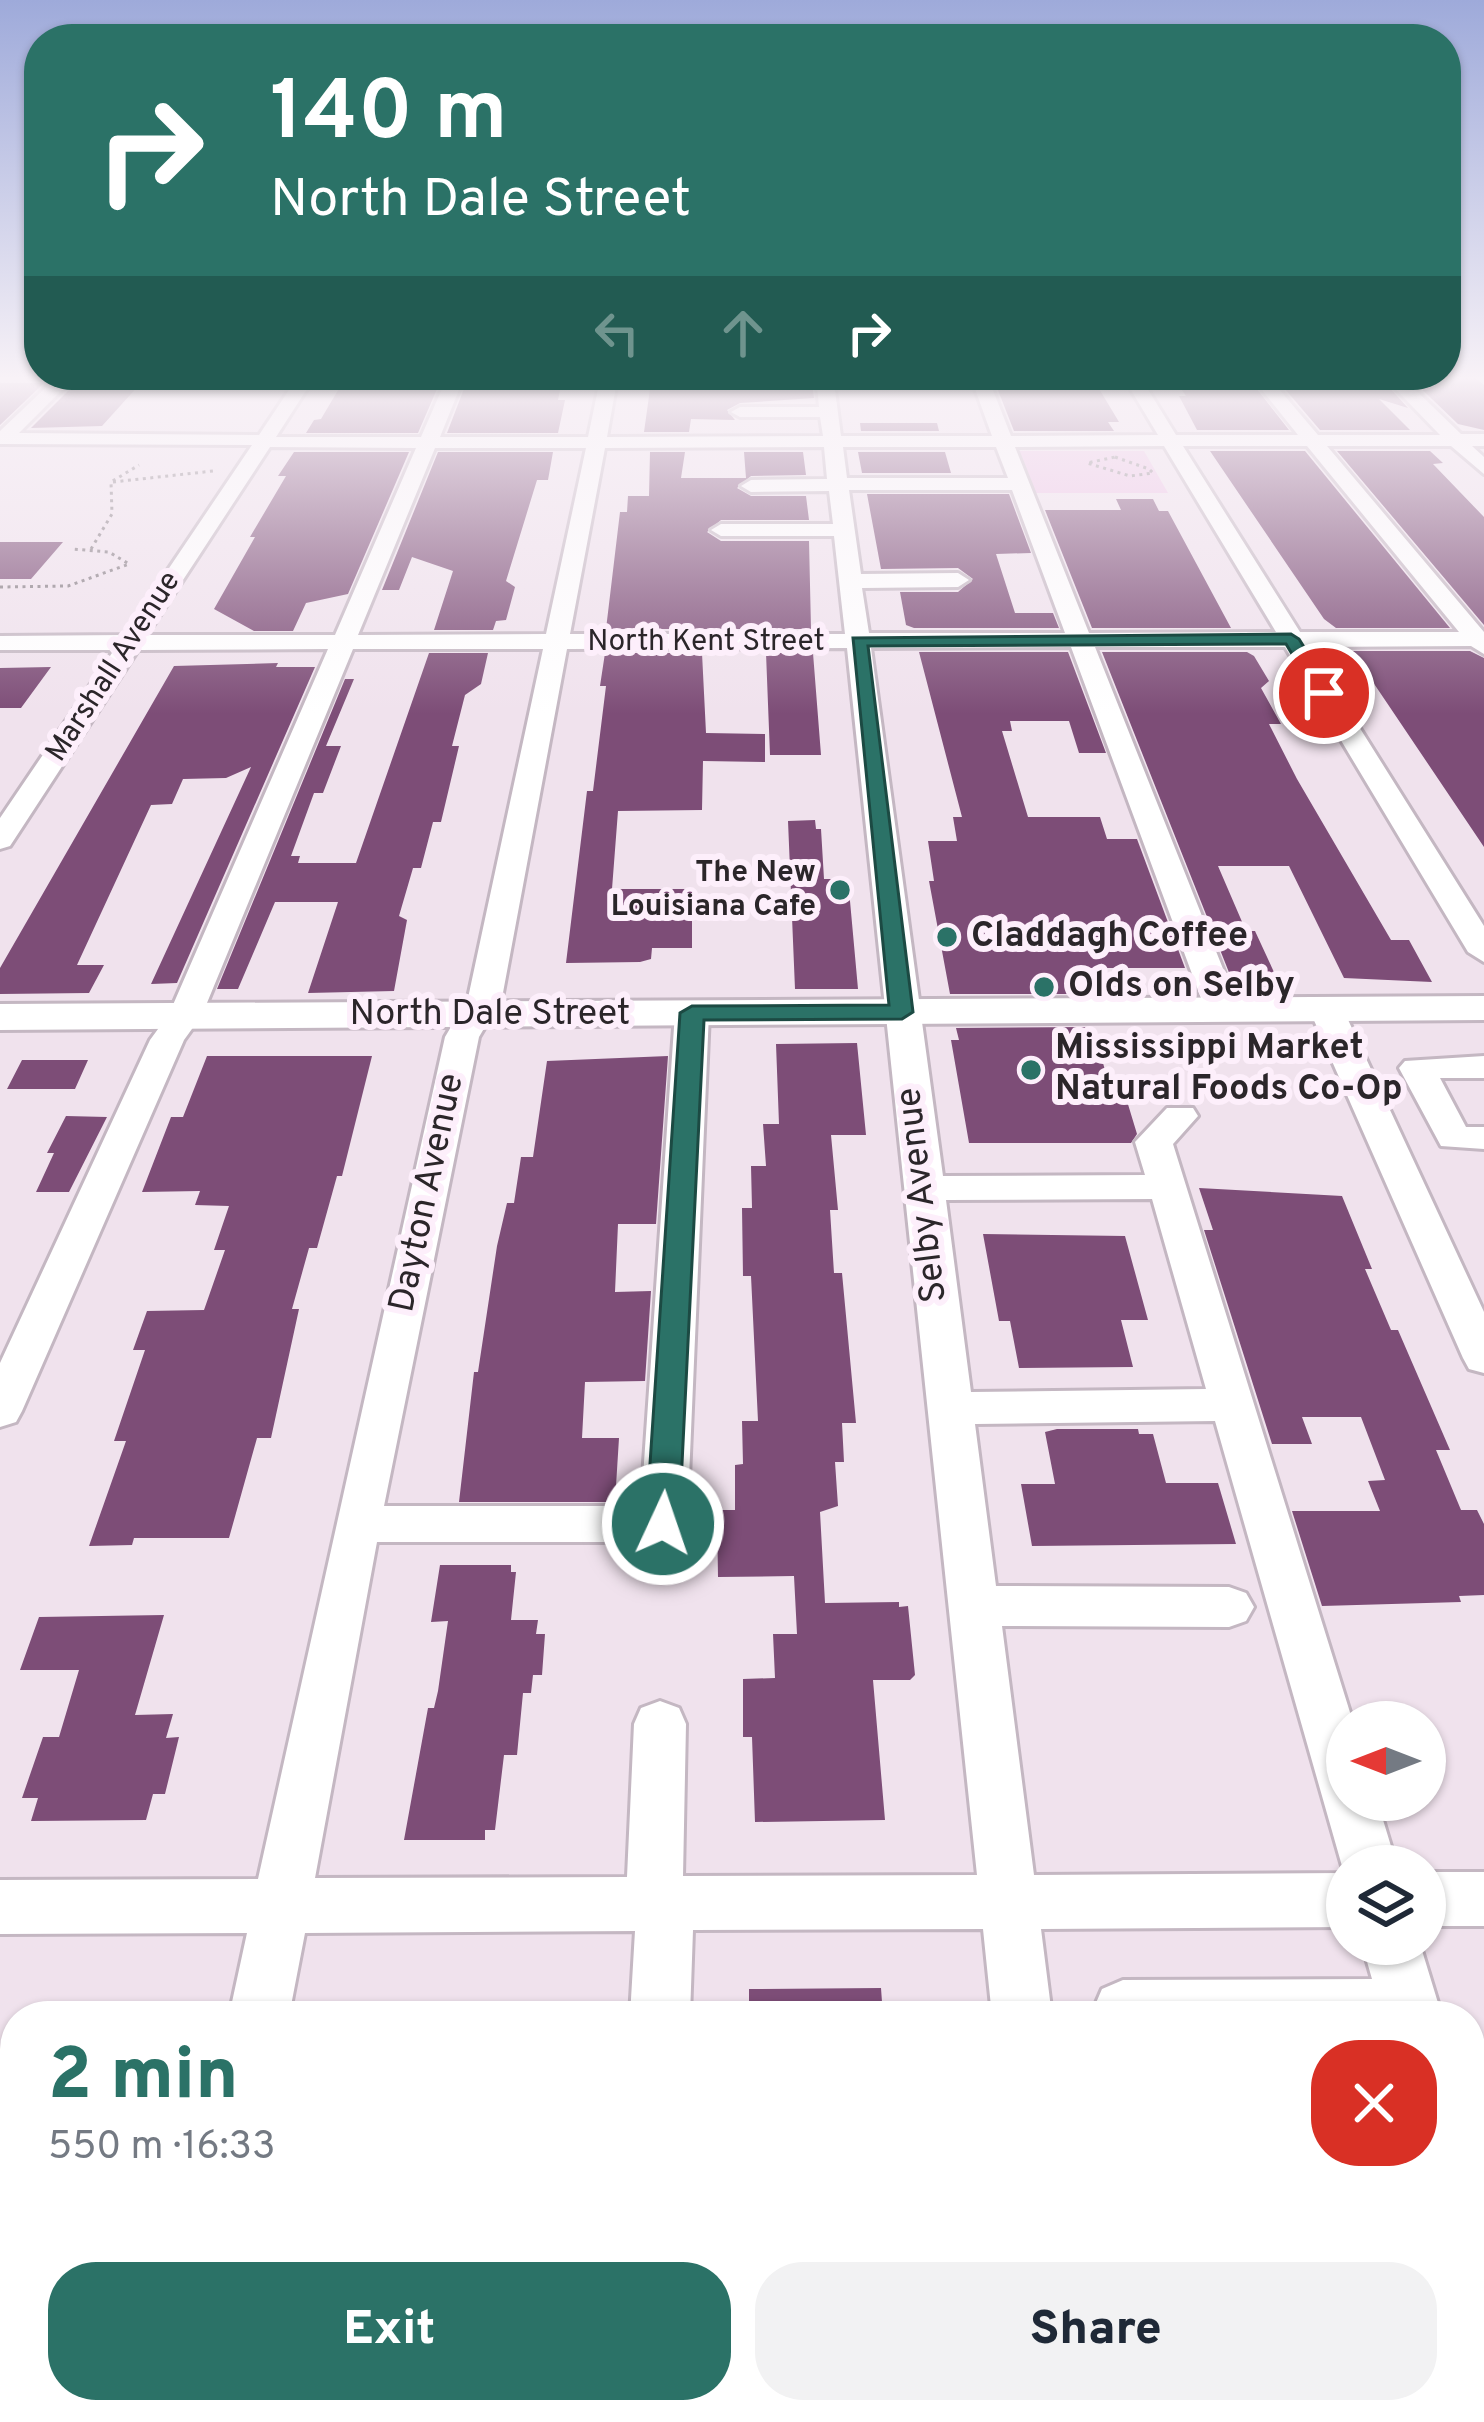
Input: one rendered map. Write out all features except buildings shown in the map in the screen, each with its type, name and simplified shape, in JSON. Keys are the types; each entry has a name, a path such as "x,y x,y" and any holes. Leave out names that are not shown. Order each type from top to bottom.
{"main road":[{"name":"North Dale Street","path":"0,1017 1484,1008"}],"street":[{"name":"Marshall Avenue","path":"0,839 232,488"},
{"path":"0,1411 166,1040 185,1015 408,488"},
{"name":"Dayton Avenue","path":"263,2001 356,1524 462,1037 485,998 585,488"},
{"name":"Selby Avenue","path":"839,488 1020,2001"},
{"path":"1020,488 1222,1009"},
{"path":"1198,488 1484,952"},
{"path":"1352,488 1482,641"},
{"path":"721,530 844,530"},
{"path":"851,581 958,580"},
{"name":"North Kent Street","path":"0,643 1482,641"},
{"path":"1326,1009 1484,1358"},
{"path":"356,1524 663,1524 692,1013"},
{"path":"1469,1138 1417,1067 1484,1067"},
{"path":"1180,1116 1154,1142 1326,1720"},
{"path":"1384,1138 1469,1138"},
{"path":"922,1188 1166,1187"},
{"path":"949,1408 1233,1405"},
{"path":"973,1606 1229,1607"},
{"path":"660,1724 661,2001"},
{"path":"1446,1899 1484,1899"},
{"path":"0,1907 1326,1900"},
{"path":"1397,1965 1408,2001"}],"path":[{"path":"92,549 112,514 111,488"},
{"path":"0,587 68,586 129,564 123,557 73,549"}],"shaded area":[{"path":"1025,488 1165,488 1168,493 1027,493"}],"place":[{"name":"The New Louisiana Cafe","path":"840,890"},
{"name":"Claddagh Coffee","path":"947,937"},
{"name":"Olds on Selby","path":"1044,987"},
{"name":"Mississippi Market Natural Foods Co-Op","path":"1031,1070"}],"route":[{"path":"663,1524 692,1013 902,1012 859,641 1291,639 1324,693"}]}
